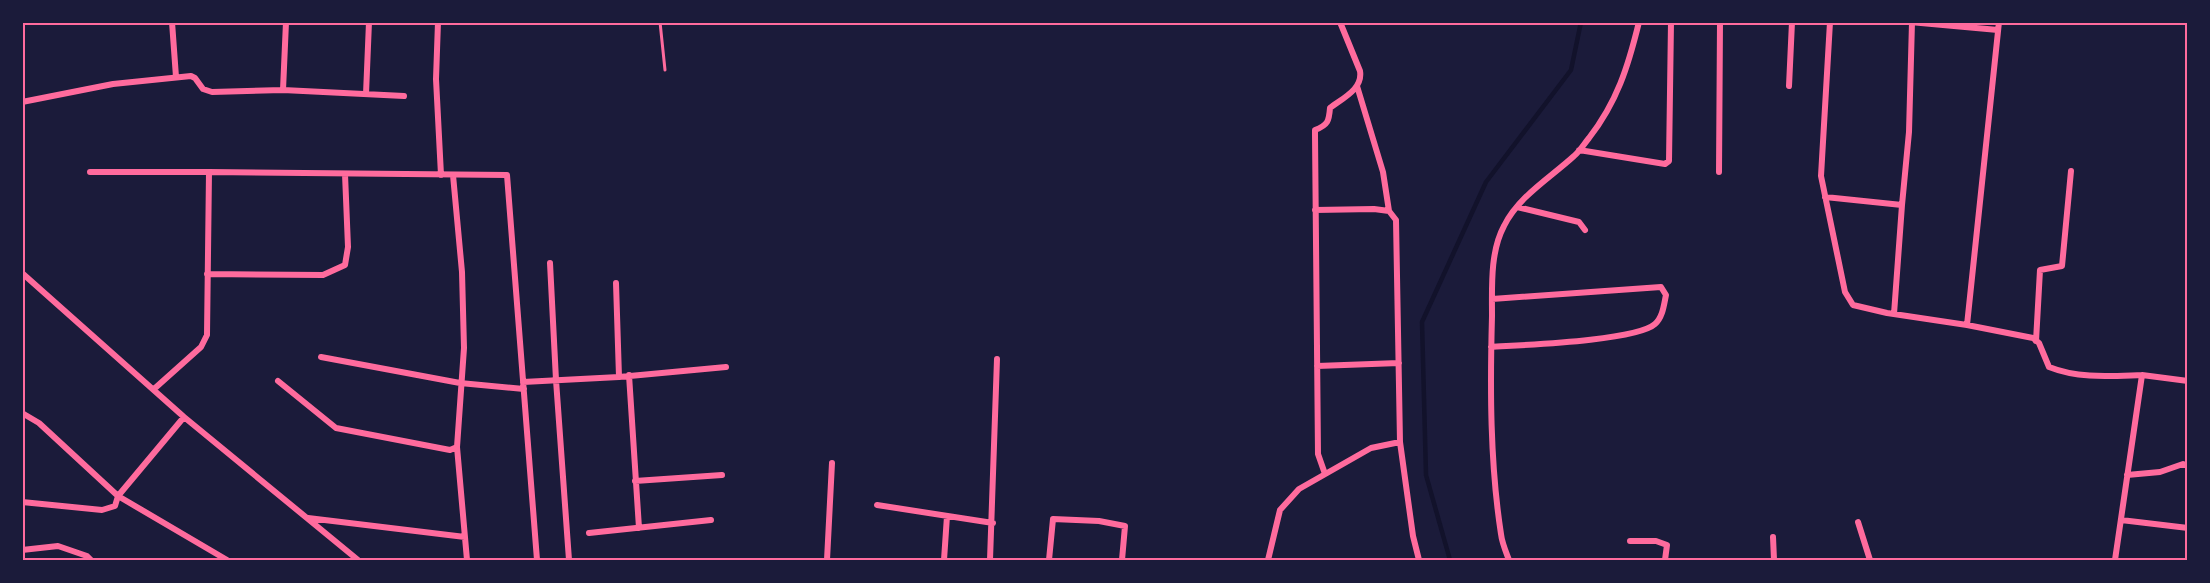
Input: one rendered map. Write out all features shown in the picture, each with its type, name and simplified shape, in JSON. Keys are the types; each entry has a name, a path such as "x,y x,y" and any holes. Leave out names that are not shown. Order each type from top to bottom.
{"street":[{"path":"172,22 177,78"},
{"path":"283,90 286,22"},
{"path":"366,94 369,22"},
{"path":"438,22 436,79 441,175"},
{"path":"1325,474 1318,454 1315,130 1325,126 1330,120 1330,108 1357,86 1361,79 1360,71 1340,22"},
{"path":"1509,561 1501,537 1493,456 1491,347 1496,251 1503,226 1517,207 1579,150 1600,124 1618,92 1629,65 1640,22"},
{"path":"1579,150 1665,164 1669,161 1671,22"},
{"path":"1719,172 1720,22"},
{"path":"1789,86 1792,22"},
{"path":"1830,22 1821,176 1845,292 1852,305 2033,338 2049,367 2061,372 2089,376 2142,375 2187,381"},
{"path":"1967,325 1999,22"},
{"path":"1894,314 1909,132 1911,23 1998,30"},
{"path":"22,102 113,84 177,78 195,78 203,88 212,92 283,90 404,96"},
{"path":"1357,86 1383,172 1389,212 1396,220 1400,442 1413,537 1419,561"},
{"path":"2036,341 2040,270 2062,267 2071,171"},
{"path":"90,172 507,176 537,561"},
{"path":"154,389 201,347 207,335 209,172"},
{"path":"207,274 323,275 345,265 348,247 345,174"},
{"path":"453,176 462,272 464,348 457,447 467,561"},
{"path":"1826,197 1902,206"},
{"path":"1517,207 1579,222 1585,230"},
{"path":"1315,210 1389,212"},
{"path":"550,263 569,561"},
{"path":"22,273 184,417 358,561"},
{"path":"616,283 620,377"},
{"path":"1491,347 1584,340 1640,332 1654,325 1661,316 1666,295 1661,287 1492,299"},
{"path":"321,357 460,383 524,386 556,380 620,377 726,367"},
{"path":"990,561 997,359"},
{"path":"1317,366 1399,363"},
{"path":"629,375 639,528"},
{"path":"2115,561 2142,375"},
{"path":"278,381 336,428 450,450 457,447"},
{"path":"22,412 39,423 118,496 227,561"},
{"path":"22,502 102,510 115,506 118,496 184,417"},
{"path":"1268,561 1280,510 1299,489 1371,448 1400,442"},
{"path":"827,561 832,463"},
{"path":"2127,475 2160,471 2183,464 2187,466"},
{"path":"635,481 722,475"},
{"path":"877,505 993,523"},
{"path":"944,561 947,516"},
{"path":"306,517 465,537"},
{"path":"1049,561 1053,519 1099,521 1125,526 1122,561"},
{"path":"589,533 711,520"},
{"path":"2121,520 2187,528"},
{"path":"1858,522 1870,561"},
{"path":"1773,537 1774,561"},
{"path":"1630,541 1656,541 1667,545 1665,561"},
{"path":"22,550 58,546 87,556 91,561"}],"lane":[{"path":"660,22 665,70"}],"waterway":[{"path":"1450,560 1426,475 1422,322 1486,182 1571,70 1581,22"}]}
